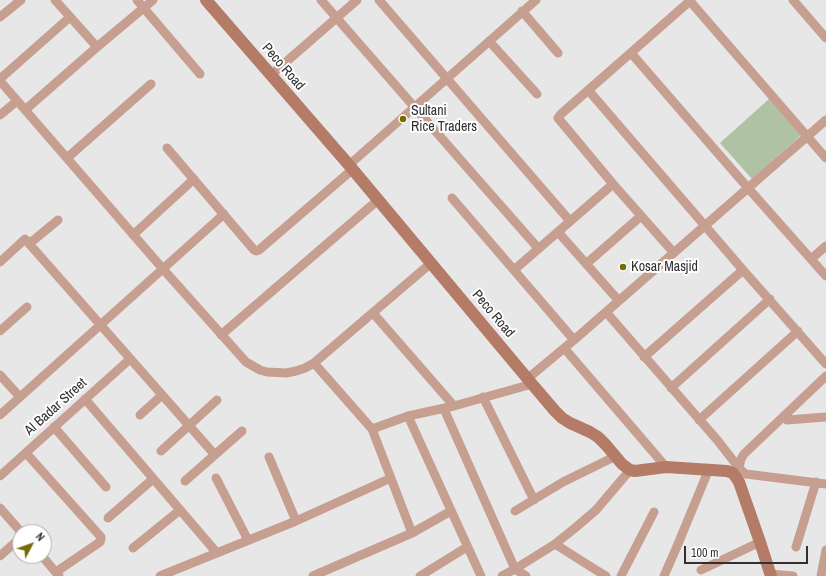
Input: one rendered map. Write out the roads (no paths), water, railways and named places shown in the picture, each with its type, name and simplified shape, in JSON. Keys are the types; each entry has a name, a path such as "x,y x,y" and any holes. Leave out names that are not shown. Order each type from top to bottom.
{"street":[{"path":"0,17 20,0"},
{"path":"55,0 97,47"},
{"path":"137,0 200,74"},
{"path":"26,110 153,0"},
{"name":"Peco Road","path":"206,0 351,167 555,411 570,423 598,437 626,468 630,470"},
{"path":"322,0 538,248"},
{"path":"271,75 357,0"},
{"path":"379,0 570,220"},
{"path":"167,148 254,250 259,250 522,11 536,0"},
{"path":"674,254 612,184 558,118 690,0 826,158"},
{"path":"793,0 824,33"},
{"path":"522,11 558,53"},
{"path":"70,17 0,80 133,235 246,362 260,370 267,372 286,373 296,371 314,363 431,263"},
{"path":"489,41 537,94"},
{"path":"631,53 826,276"},
{"path":"67,158 151,84"},
{"path":"589,91 826,364"},
{"path":"0,115 17,101"},
{"path":"372,429 408,416 444,409 484,397 529,381 826,120"},
{"path":"133,235 194,179"},
{"path":"514,270 612,184"},
{"path":"452,198 574,340"},
{"path":"221,335 378,200"},
{"path":"0,415 224,214"},
{"path":"586,264 641,216"},
{"path":"29,244 58,220"},
{"path":"558,232 619,301"},
{"path":"0,262 25,239 215,455"},
{"path":"811,259 826,246"},
{"path":"644,357 743,270"},
{"path":"671,388 770,299"},
{"path":"0,331 27,307"},
{"path":"606,312 699,420 736,470 771,575 793,576"},
{"path":"373,313 454,406"},
{"path":"699,420 798,331"},
{"path":"565,349 666,467"},
{"name":"Al Badar Street","path":"0,476 130,359"},
{"path":"314,363 372,429 412,533"},
{"path":"0,375 20,397"},
{"path":"736,470 744,454 826,376"},
{"path":"140,415 162,395"},
{"path":"484,397 534,500"},
{"path":"85,399 217,553"},
{"path":"161,451 217,400"},
{"path":"444,409 516,569 526,576"},
{"path":"408,416 481,576"},
{"path":"784,416 787,420 826,417"},
{"path":"54,427 106,487"},
{"path":"184,481 242,431"},
{"path":"26,453 101,537 100,542 57,574 49,564"},
{"path":"515,511 563,482 616,456"},
{"path":"269,457 296,522"},
{"path":"502,576 516,569 555,544 596,510 630,470 635,471 666,467 727,471 736,470 744,474 826,484"},
{"path":"664,576 708,469"},
{"path":"216,478 248,540"},
{"path":"160,576 296,522 391,478"},
{"path":"108,518 153,479"},
{"path":"796,547 816,482"},
{"path":"0,508 14,524"},
{"path":"133,548 180,510"},
{"path":"313,576 412,533 451,511"},
{"path":"621,576 654,512"},
{"path":"701,570 760,542"},
{"path":"555,544 606,576"},
{"path":"0,556 12,545"},
{"path":"420,576 467,547"},
{"path":"821,576 826,550"}],"place":[{"name":"Sultani Rice Traders","path":"403,119"},
{"name":"Kosar Masjid","path":"623,267"}]}
